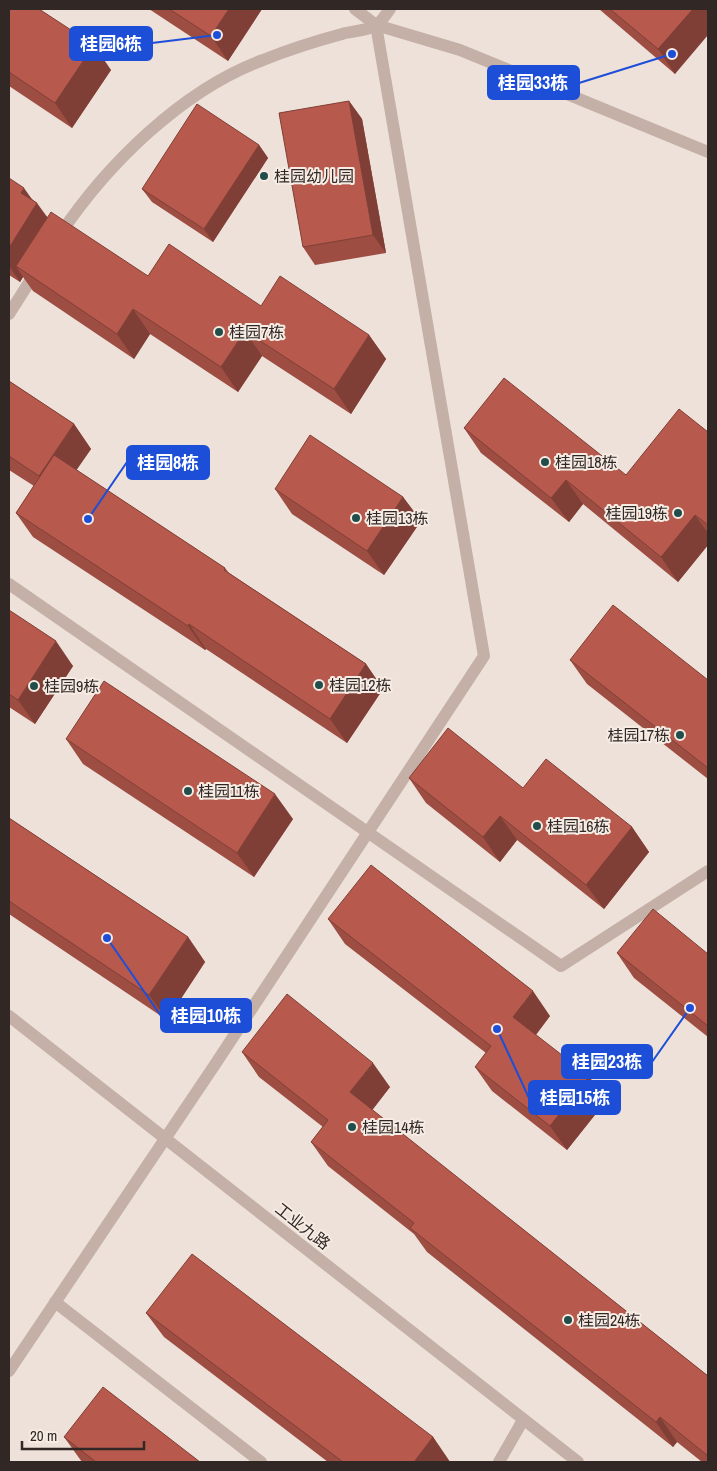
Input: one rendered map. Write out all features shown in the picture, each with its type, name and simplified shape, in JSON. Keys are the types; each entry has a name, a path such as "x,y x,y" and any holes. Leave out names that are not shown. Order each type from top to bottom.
{"street":[{"path":"355,9 376,26 460,50 708,152"},
{"path":"9,314 68,222 138,142 176,109 217,82 262,60 341,34 376,26 390,9"},
{"path":"9,1371 484,656 376,26"},
{"path":"9,584 561,966 708,871"},
{"name":"工业九路","path":"9,1016 578,1462"},
{"path":"55,1302 261,1462"},
{"path":"499,1462 524,1420"}],"building":[{"path":"9,9 39,9 94,45 55,103 9,72"},
{"path":"169,9 229,9 211,36"},
{"path":"610,9 693,9 658,49"},
{"path":"349,101 373,235 303,247 279,113"},
{"path":"197,104 259,145 204,229 142,189"},
{"path":"9,178 24,188 21,193 37,203 9,248"},
{"name":"桂园7栋","path":"51,212 148,276 169,244 261,306 280,276 369,335 334,389 245,331 221,367 133,309 117,334 16,266"},
{"path":"504,378 626,475 679,409 708,432 708,525 695,515 661,557 566,480 551,498 464,428"},
{"path":"9,381 74,424 39,476 9,456"},
{"name":"桂园13栋","path":"310,435 403,497 367,551 275,489"},
{"path":"54,455 366,664 330,719 189,624 188,626 16,513"},
{"name":"桂园17栋","path":"613,605 708,680 708,768 570,660"},
{"path":"9,610 56,641 18,700 9,694"},
{"name":"桂园11栋","path":"104,681 275,794 237,853 66,739"},
{"name":"桂园16栋","path":"448,728 523,788 546,759 632,827 586,885 500,816 483,837 409,778"},
{"path":"9,818 188,937 149,995 9,901"},
{"path":"371,865 533,991 513,1017 589,1076 550,1126 475,1067 491,1046 328,919"},
{"path":"653,909 708,954 708,1026 617,953"},
{"path":"287,994 373,1063 350,1092 708,1376 708,1456 660,1417 656,1422 410,1228 414,1223 311,1142 328,1120 242,1052"},
{"path":"192,1254 433,1437 414,1462 343,1462 146,1313"},
{"path":"103,1387 200,1462 96,1462 64,1437"}],"place":[{"name":"桂园6栋","path":"217,35"},
{"name":"桂园33栋","path":"672,54"},
{"name":"桂园幼儿园","path":"264,176"},
{"name":"桂园7栋","path":"219,332"},
{"name":"桂园18栋","path":"545,462"},
{"name":"桂园19栋","path":"678,513"},
{"name":"桂园13栋","path":"356,518"},
{"name":"桂园8栋","path":"88,519"},
{"name":"桂园12栋","path":"319,685"},
{"name":"桂园9栋","path":"34,686"},
{"name":"桂园17栋","path":"680,735"},
{"name":"桂园11栋","path":"188,791"},
{"name":"桂园16栋","path":"537,826"},
{"name":"桂园10栋","path":"107,938"},
{"name":"桂园23栋","path":"690,1008"},
{"name":"桂园15栋","path":"497,1029"},
{"name":"桂园14栋","path":"352,1127"},
{"name":"桂园24栋","path":"568,1320"}]}
